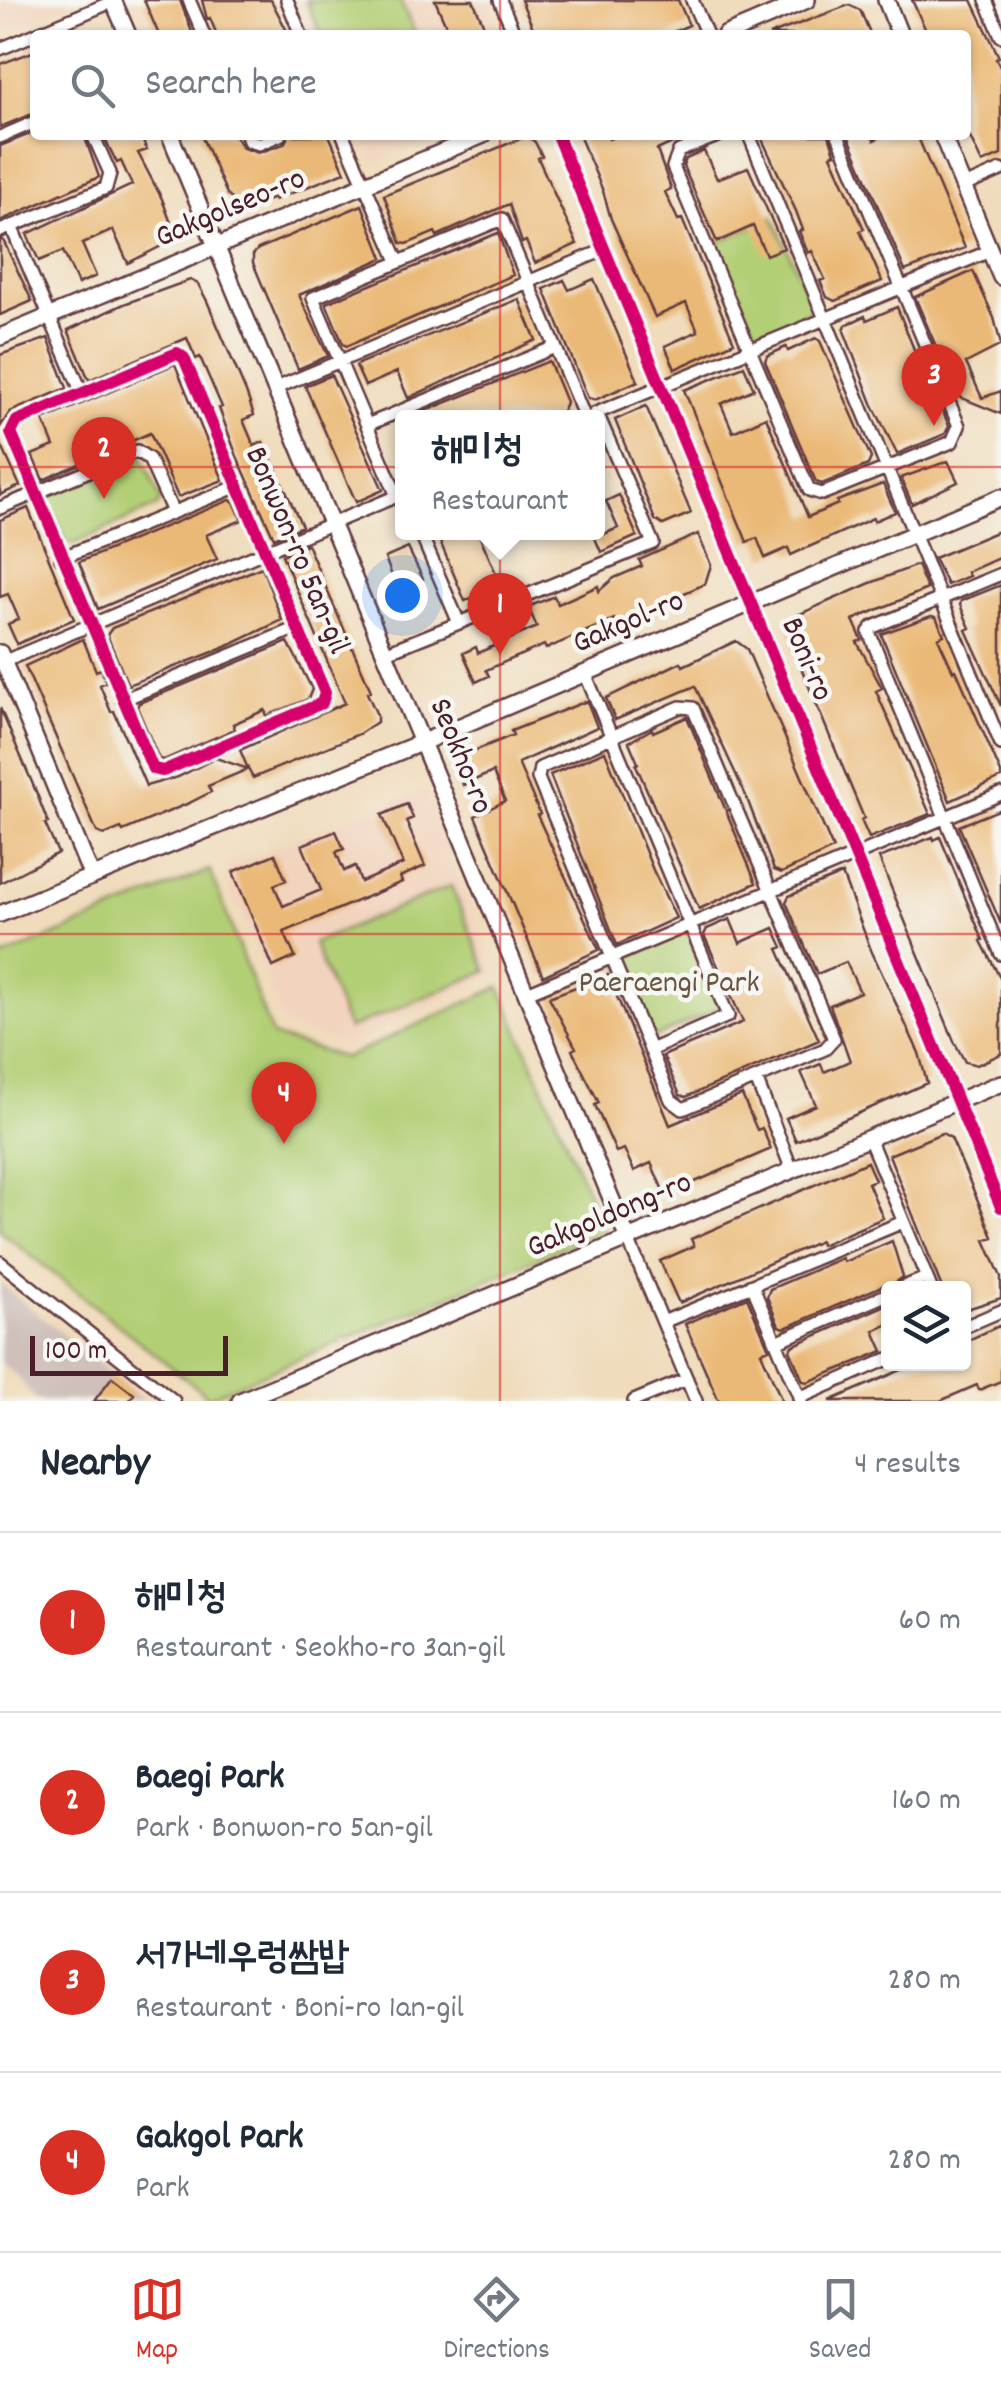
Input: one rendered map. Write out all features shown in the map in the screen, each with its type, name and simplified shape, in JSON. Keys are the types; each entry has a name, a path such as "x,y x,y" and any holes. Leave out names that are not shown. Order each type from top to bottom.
{"street":[{"path":"52,30 113,0 126,30"},
{"path":"189,0 202,30"},
{"path":"287,0 299,30"},
{"path":"500,0 513,30"},
{"path":"692,0 706,30"},
{"path":"736,30 807,0"},
{"path":"886,0 898,30"},
{"path":"986,0 1001,36"},
{"path":"0,49 30,38"},
{"path":"0,137 30,124"},
{"path":"82,392 6,229 106,188 110,173 95,140"},
{"name":"Seokho-ro","path":"172,140 696,1401"},
{"path":"345,140 398,261"},
{"name":"Gakgolseo-ro","path":"0,336 472,140"},
{"name":"Boni-ro","path":"559,140 1001,1207"},
{"path":"708,140 680,151 673,167 809,490 822,494 952,442 959,426 840,140"},
{"path":"750,140 1001,744"},
{"path":"944,140 1001,277"},
{"path":"964,186 1001,170"},
{"path":"395,484 313,298 502,218 554,347 586,410"},
{"path":"276,388 604,250"},
{"path":"603,410 990,251"},
{"path":"406,410 554,347"},
{"name":"Bonwon-ro 5an-gil","path":"177,353 184,358 238,486 326,693 322,703 163,770 153,769 10,434 17,421 177,353"},
{"path":"368,426 395,415"},
{"path":"387,652 652,543 605,448"},
{"path":"0,508 138,451 149,459 174,512"},
{"name":"Bonwon-ro 5an-gil","path":"61,558 238,486"},
{"path":"92,877 1,659 90,626 395,497"},
{"name":"Gakgol-ro","path":"0,914 423,742 1001,498"},
{"path":"423,540 459,624"},
{"path":"1001,574 869,632 1001,954"},
{"name":"Bonwon-ro 5an-gil","path":"122,700 297,628"},
{"path":"584,672 728,1016 650,1050"},
{"path":"680,707 693,708 771,890 834,1038 825,1048 683,1108 672,1100 650,1050 538,778 540,768 680,707"},
{"path":"527,993 1001,794"},
{"path":"756,1078 792,1170"},
{"name":"Gakgoldong-ro","path":"240,1401 1001,1084"},
{"path":"868,1138 927,1281"},
{"path":"663,1322 903,1222"},
{"path":"0,1262 174,1401"},
{"path":"752,1285 800,1400 881,1363"},
{"path":"776,1342 881,1297"},
{"path":"971,1324 1001,1311"},
{"path":"634,1401 686,1379"}],"shaded area":[{"path":"0,0 79,0 0,34"},
{"path":"301,0 487,0 500,30 315,30"},
{"path":"363,140 429,140 374,164"},
{"path":"424,790 496,975 346,1045 285,1026 241,911 231,899 226,865"},
{"path":"0,1283 143,1400 37,1401 17,1376 0,1363"}],"green space":[{"path":"306,0 400,0 414,30 319,30"},
{"path":"773,217 813,306 810,312 758,336 751,333 712,245"},
{"path":"136,454 142,456 161,499 158,506 73,544 66,541 47,498 50,492"},
{"path":"210,870 272,1036 345,1058 500,987 604,1230 209,1397 0,1231 0,958"},
{"path":"451,886 487,971 348,1029 313,943"},
{"name":"Paeraengi Park","path":"682,933 689,935 719,1004 716,1010 656,1037 650,1034 620,966 622,959"}],"building":[{"path":"144,0 180,0 191,30 157,30"},
{"path":"202,0 271,0 286,30 215,30 210,18 207,19"},
{"path":"435,0 473,0 486,30 448,30"},
{"path":"521,0 678,0 689,25 678,30 534,30"},
{"path":"912,0 972,0 999,57 996,59 1001,69 1001,155 982,163 971,140 971,30 926,30"},
{"path":"849,5 860,10 869,30 782,30"},
{"path":"30,53 30,115 0,127 0,64"},
{"path":"30,134 30,140 86,140 99,177 0,221 0,146"},
{"path":"106,140 142,140 147,150 138,153 175,234 171,241 128,263 113,230 82,244 96,276 78,284 63,251 39,261 27,234 132,185 121,161 117,163"},
{"path":"203,140 237,140 243,148 258,153 286,140 331,140 345,172 247,210 240,209 227,194"},
{"path":"517,140 532,140 577,244 535,263 526,241 522,243 509,204 437,236 435,232 401,243 384,195"},
{"path":"581,140 679,140 657,150 671,189 665,192 678,220 682,219 734,342 675,369 665,346 698,331 686,303 655,317 611,219"},
{"path":"762,140 831,140 835,153 831,155 882,281 835,301 827,297 820,281 825,279 812,251 808,253 796,211"},
{"path":"850,140 919,140 965,248 905,271"},
{"path":"704,151 717,179 748,167 784,248 766,255 753,226 717,242 683,166 686,159"},
{"path":"362,205 383,258 299,295 328,356 298,369 253,255 258,249"},
{"path":"498,233 513,275 347,346 343,344 326,303"},
{"path":"0,240 32,301 0,315"},
{"path":"973,271 994,318 1001,345 966,363 982,398 1001,391 1001,414 957,396 915,297"},
{"path":"594,279 638,381 595,400 588,398 544,289 564,280 569,290"},
{"path":"190,280 198,284 207,301 246,392 254,415 243,420 254,446 263,442 302,526 274,538 236,454 219,408 222,407 187,338 89,380 68,330"},
{"path":"519,299 536,340 408,398 397,372 365,386 356,366 360,363"},
{"path":"897,307 949,426 945,434 897,454 844,331 846,325 865,316 867,320"},
{"path":"48,338 67,388 10,412 0,427 0,355"},
{"path":"816,338 871,458 868,465 822,484 816,482 765,361 767,356 786,347 788,351"},
{"path":"549,361 566,402 563,410 427,410"},
{"path":"175,364 223,480 178,497 150,433 43,480 32,455 54,446 43,420"},
{"path":"744,366 754,389 721,404 733,432 766,417 808,517 883,484 895,512 791,555 788,548 765,558 757,538 747,542 684,390"},
{"path":"331,375 383,490 356,502 305,386"},
{"path":"646,406 691,513 663,525 655,520 615,420"},
{"path":"0,442 20,486 0,495"},
{"path":"948,461 958,482 912,504 901,478"},
{"path":"619,495 637,536 601,552 596,540 605,540 605,534 618,528 606,501"},
{"path":"230,500 242,520 206,535 217,559 98,609 79,562"},
{"path":"28,508 74,619 17,644 8,624 19,619 8,594 0,597 0,520"},
{"path":"1001,530 1001,557 947,585 934,558"},
{"path":"698,534 711,565 705,584 616,623 614,619 546,649 544,645 486,670 489,676 476,682 463,653 476,647 478,653 537,627 528,607 554,596 558,604 598,586 599,591 614,578 642,566 639,560"},
{"path":"439,540 481,540 501,585 465,601"},
{"path":"307,544 371,691 367,693 377,722 359,734 253,778 240,750 345,703 282,555"},
{"path":"408,548 423,579 398,591 385,558"},
{"path":"917,565 927,589 853,620 862,640 857,642 882,688 876,691 930,814 869,838 792,646 787,623 793,617"},
{"path":"262,567 282,620 226,647 128,685 107,635 112,628"},
{"path":"1001,585 1001,706 966,630 970,628 960,605 961,601"},
{"path":"936,617 944,635 938,638 1001,773 1001,778 950,801 881,634"},
{"path":"83,639 96,671 101,669 106,682 100,685 146,786 178,777 216,758 248,769 208,786 211,792 189,803 123,831 121,828 104,835 97,832 25,666"},
{"path":"736,641 747,649 833,849 782,873 774,870 746,796 695,686 615,720 606,698"},
{"path":"288,642 312,689 308,699 267,716 265,710 233,724 235,729 159,759 137,707 139,703"},
{"path":"587,701 597,727 518,763 540,814 537,815 599,950 543,976 475,816 505,801 493,772 463,785 457,767 464,755 513,735 511,731"},
{"path":"0,708 58,853 0,883"},
{"path":"687,717 756,883 699,909 629,742"},
{"path":"605,751 676,918 617,945 550,775"},
{"path":"407,804 413,818 406,821 425,866 400,877 402,882 284,932 295,957 273,967 233,872 275,854 286,880 274,885 283,906 321,890 302,845 336,831 344,849 336,852 344,871 355,866 361,882 403,864 382,815"},
{"path":"1001,809 1001,924 959,826"},
{"path":"940,837 981,941 1001,980 1001,1054 977,1065 965,1062 954,1041 879,858"},
{"path":"842,874 871,950 919,1053 927,1083 796,1141 786,1118 816,1105 801,1072 821,1064 824,1072 850,1061 830,1005 860,992 846,962 817,974 786,902 789,896"},
{"path":"730,919 740,943 774,928 783,947 778,949 819,1040 686,1097 680,1095 663,1056 743,1022 704,935 707,929"},
{"path":"608,975 670,1125 742,1095 757,1130 762,1128 771,1149 665,1195 651,1163 634,1171 624,1149 616,1152 595,1105 599,1103 572,1050 576,1048 549,997"},
{"path":"942,1133 951,1138 993,1237 985,1240 1001,1277 1001,1298 971,1308 971,1281 939,1281 889,1155"},
{"path":"867,1162 875,1180 868,1183 883,1218 679,1303 660,1261 694,1246 691,1239"},
{"path":"892,1241 903,1277 881,1281 881,1286 785,1328 779,1326 767,1297 770,1289 842,1258 844,1262"},
{"path":"747,1297 769,1349 761,1352 782,1401 719,1401 685,1324"},
{"path":"881,1307 881,1328 874,1331 881,1352 808,1382 803,1381 790,1350"},
{"path":"1001,1325 1001,1381 979,1390 977,1385 940,1401 830,1401 899,1371 971,1371 971,1339"},
{"path":"112,1377 134,1394 129,1401 94,1401"}],"cycle path":[{"path":"559,140 1001,1207"},
{"path":"177,353 184,358 325,693 322,703 163,771 153,769 11,433 17,421 177,353"}],"place":[{"name":"서가네우렁쌈밥","path":"934,426"},
{"name":"Baegi Park","path":"104,499"},
{"name":"해미청","path":"500,655"},
{"name":"Gakgol Park","path":"284,1144"}]}
